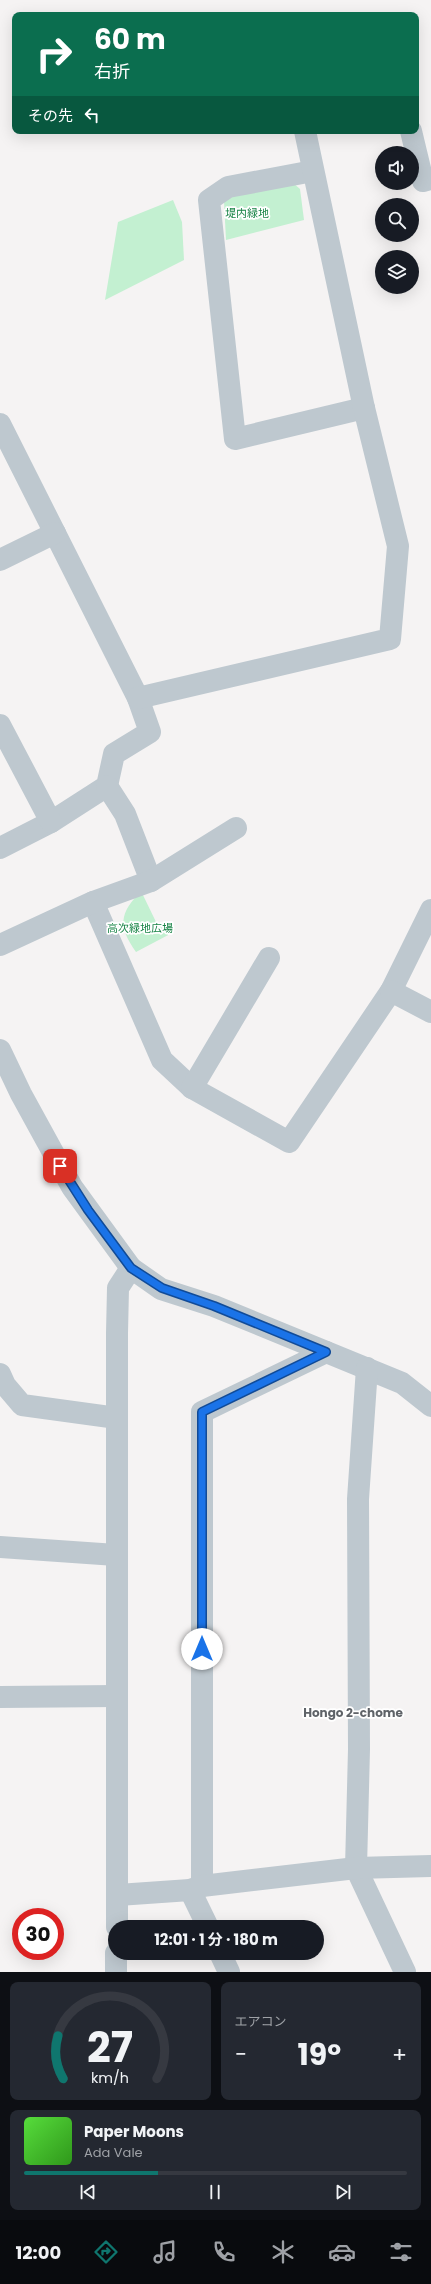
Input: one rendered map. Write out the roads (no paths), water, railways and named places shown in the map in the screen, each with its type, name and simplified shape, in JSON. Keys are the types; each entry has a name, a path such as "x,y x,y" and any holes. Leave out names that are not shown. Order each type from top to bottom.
{"street":[{"path":"138,698 390,640 398,546 364,408 306,134"},
{"path":"413,134 423,181 431,179"},
{"path":"313,171 228,187 209,200 235,439 364,408"},
{"path":"0,424 138,698 150,732 114,754 106,786 51,822 0,848"},
{"path":"0,560 55,533"},
{"path":"0,725 51,822"},
{"path":"106,786 125,814 151,881"},
{"path":"0,946 93,902 151,881 236,828"},
{"path":"93,902 162,1060 192,1088 289,1142 390,991 431,910"},
{"path":"192,1088 269,958"},
{"path":"390,991 431,1012"},
{"path":"0,1050 5,1078 72,1187 131,1268 162,1288 214,1306 402,1383 431,1406"},
{"path":"117,1920 116,1555 118,1288 131,1268"},
{"path":"206,1920 196,1888 202,1412 326,1352"},
{"path":"367,1368 358,1499 359,1749 356,1868 405,1972"},
{"path":"0,1374 5,1385 22,1405 117,1418"},
{"path":"0,1547 116,1555"},
{"path":"0,1697 117,1696"},
{"path":"118,1895 196,1888 356,1868 431,1866"},
{"path":"116,1960 116,1972"},
{"path":"223,1960 229,1972"}],"district":[{"name":"Hongo 2-chome","path":"353,1712"}],"park label":[{"name":"堤内緑地","path":"247,213"},
{"name":"高次緑地広場","path":"140,928"}]}
